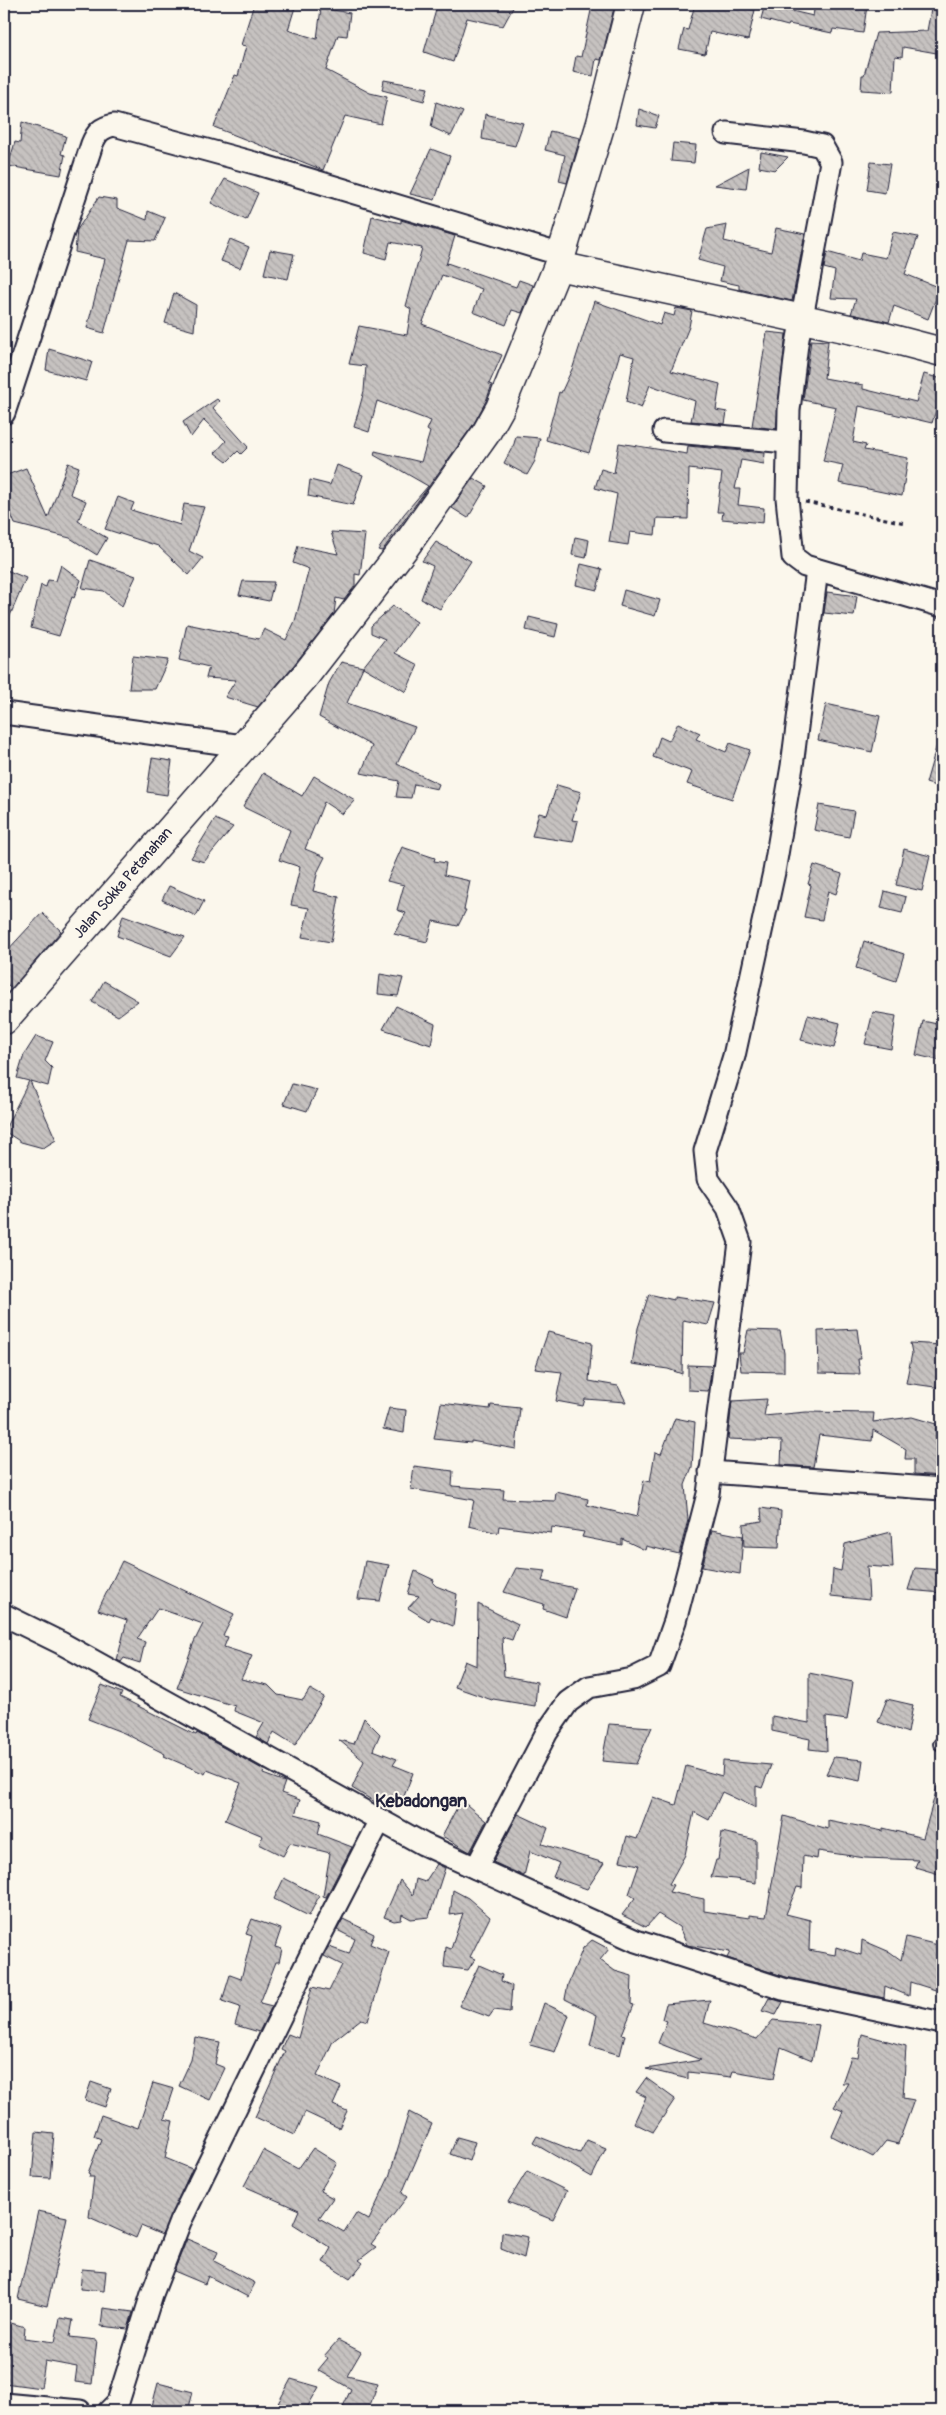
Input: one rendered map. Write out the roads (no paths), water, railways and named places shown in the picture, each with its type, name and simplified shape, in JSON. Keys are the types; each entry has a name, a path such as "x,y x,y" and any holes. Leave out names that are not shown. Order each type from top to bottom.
{"main road":[{"name":"Jalan Sokka Petanahan","path":"4,1020 305,676 405,547 486,433 500,408 560,261 601,123 631,4"},
{"path":"560,261 942,352"}],"street":[{"path":"4,413 92,144 97,133 103,128 114,125 232,156 560,261"},
{"path":"726,133 804,142 822,146 829,156 830,169 796,352 786,442 787,498 794,557 805,566 817,570 942,606"},
{"path":"664,431 786,442"},
{"path":"476,1868 546,1732 568,1702 589,1687 633,1679 659,1666 675,1621 708,1494 740,1242 728,1208 708,1179 705,1152 734,1056 774,872 792,766 817,570"},
{"path":"4,713 242,746"},
{"path":"710,1472 942,1489"},
{"path":"4,1615 61,1643 423,1844 636,1941 783,1989 942,2024"},
{"path":"109,2411 118,2402 152,2294 180,2222 313,1950 380,1820"},
{"path":"4,2404 80,2411"}],"district":[{"name":"Kebadongan","path":"421,1801"}]}
